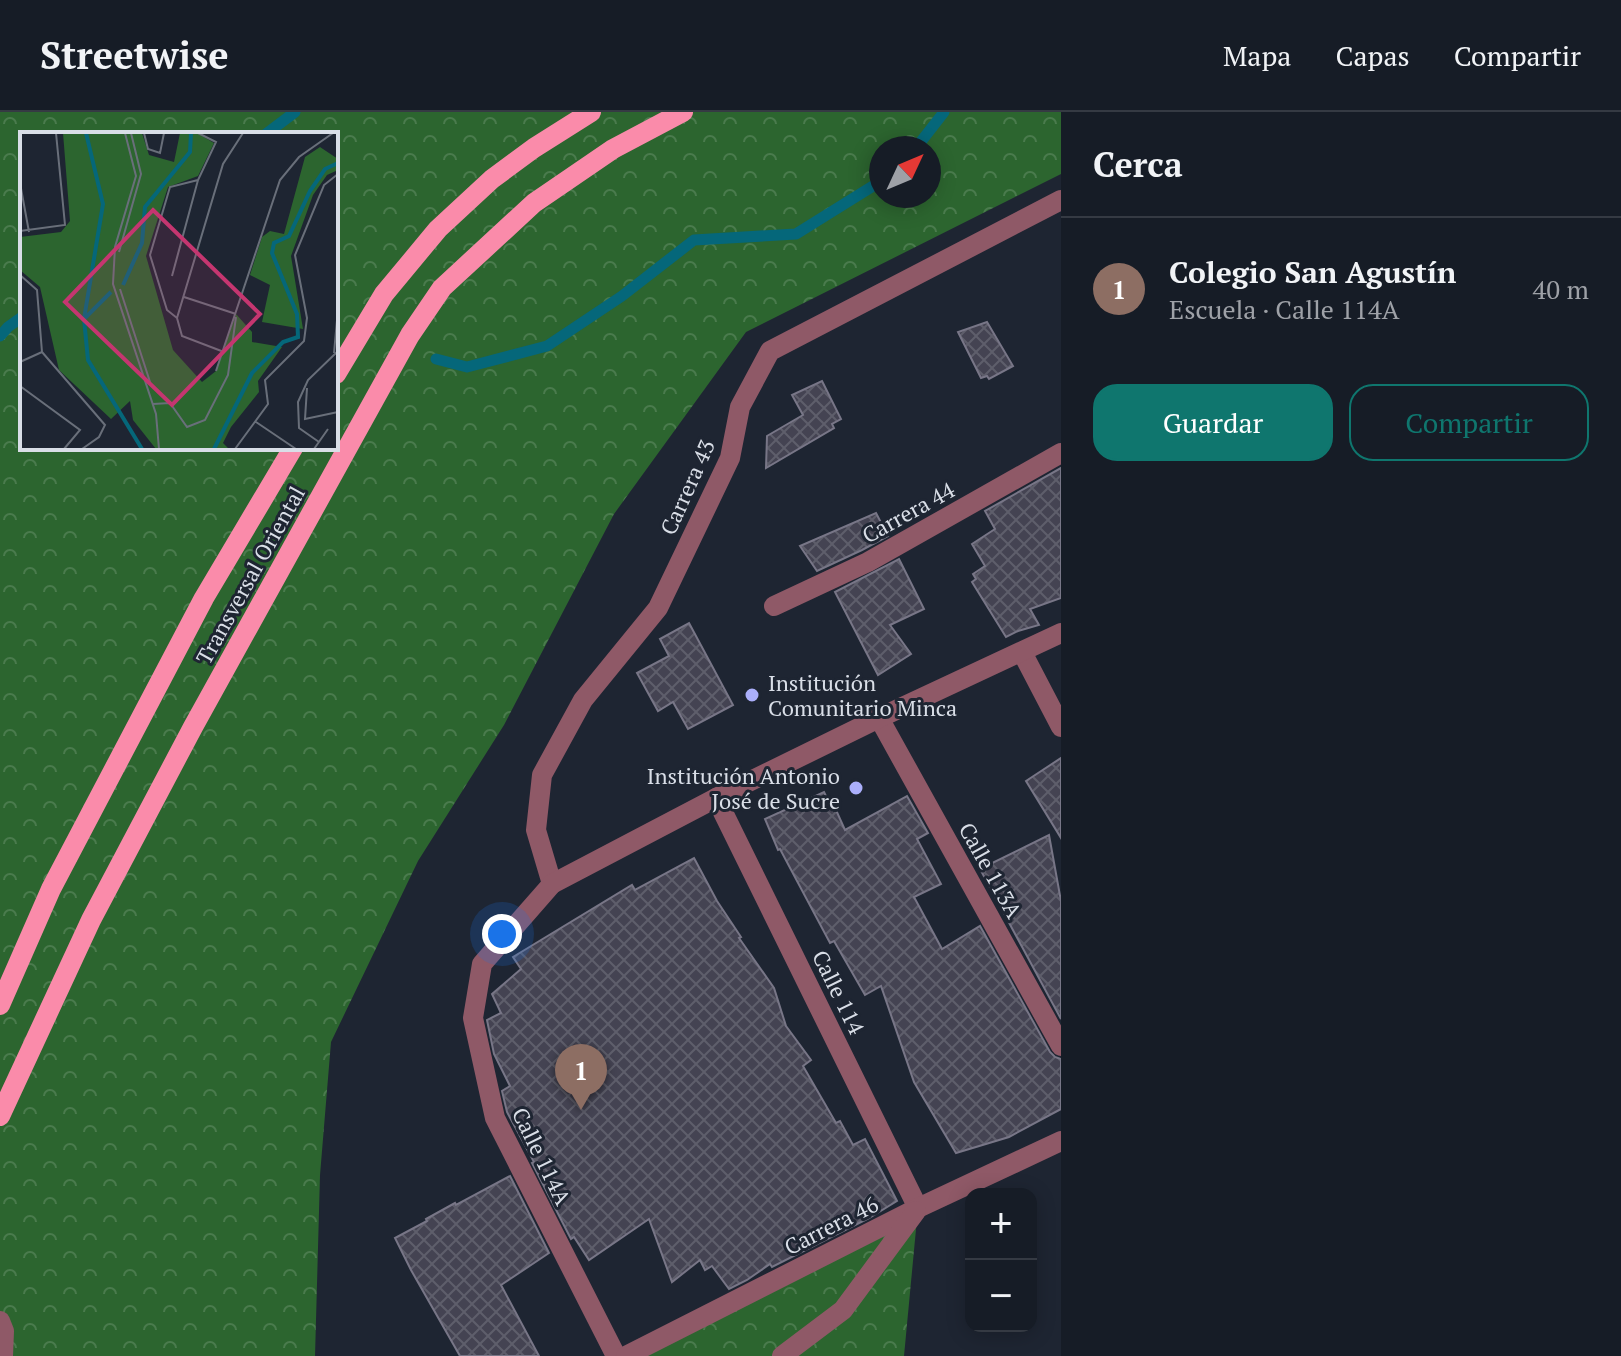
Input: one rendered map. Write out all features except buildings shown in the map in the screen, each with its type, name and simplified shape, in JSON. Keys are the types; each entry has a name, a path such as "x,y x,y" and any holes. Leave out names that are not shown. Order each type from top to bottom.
{"main road":[{"path":"338,371 384,294 438,229 492,179 591,112"},
{"name":"Transversal Oriental","path":"0,1116 91,920 193,727 410,335 442,288 534,203 613,149 683,112"},
{"name":"Transversal Oriental","path":"0,1005 73,847 204,598 292,450"}],"street":[{"name":"Carrera 43","path":"552,884 536,830 542,775 583,700 658,608 730,458 740,407 770,351 1061,200"},
{"name":"Carrera 44","path":"774,606 868,562 1061,453"},
{"path":"552,884 716,798 1061,633"},
{"path":"1022,652 1061,727"},
{"name":"Calle 113A","path":"879,718 1061,1046"},
{"name":"Calle 114","path":"716,798 918,1208"},
{"name":"Calle 114A","path":"552,884 482,964 473,1018 495,1118 616,1356"},
{"name":"Carrera 46","path":"626,1356 918,1208 1061,1141"},
{"path":"782,1356 843,1310 918,1208"},
{"path":"0,1321 4,1331 3,1356"}],"green space":[{"path":"0,112 1061,112 1061,174 746,332 614,514 504,725 418,861 331,1042 320,1175 315,1356 0,1356"},
{"path":"918,1208 904,1356 626,1356"}],"waterway":[{"path":"269,132 295,112"},
{"path":"925,136 944,112"},
{"path":"436,359 467,367 547,346 622,296 694,240 796,234 869,188"},
{"path":"0,336 20,318"}],"place":[{"name":"Institución Comunitario Minca","path":"752,695"},
{"name":"Institución Antonio José de Sucre","path":"856,788"},
{"name":"Colegio San Agustín","path":"581,1110"}]}
